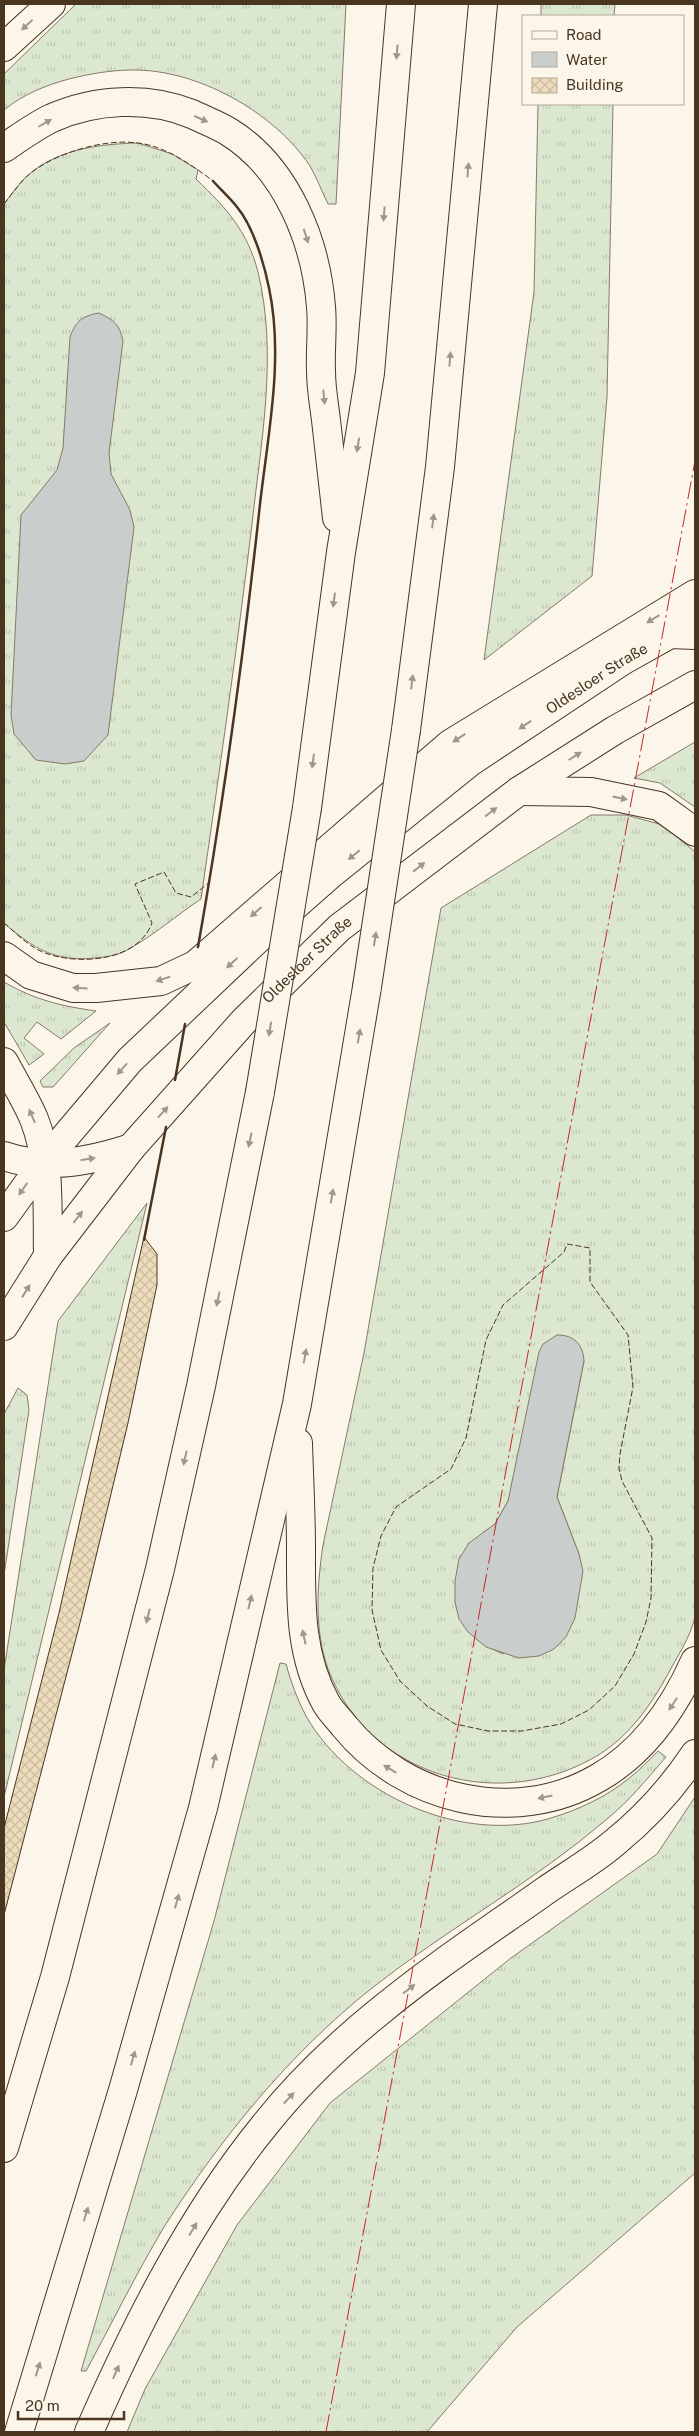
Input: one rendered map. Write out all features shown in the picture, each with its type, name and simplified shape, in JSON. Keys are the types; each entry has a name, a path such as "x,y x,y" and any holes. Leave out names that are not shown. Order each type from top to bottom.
{"main road":[{"path":"4,47 51,4"},
{"path":"4,2148 55,1977 155,1588 201,1386 260,1092 307,808 341,552 370,373 401,4"},
{"path":"19,2432 123,2090 203,1808 297,1404 367,987 406,730 440,467 483,4"},
{"path":"4,148 52,118 81,108 119,102 150,102 177,108 204,120 230,133 253,151 291,201 304,228 319,283 323,334 321,371 341,552"},
{"path":"4,956 32,975 73,988 96,988 161,981 195,965 450,744 695,594"},
{"name":"Oldesloer Straße","path":"4,1217 43,1163 130,1060 265,932 332,873 470,762 622,661 682,635 695,620"},
{"name":"Oldesloer Straße","path":"4,1326 48,1256 131,1148 244,1021 339,928 519,791 616,730 695,685"},
{"path":"519,791 591,792 659,806 695,832"},
{"path":"4,1062 34,1120 43,1163 47,1195 48,1256"},
{"path":"4,1156 43,1163 84,1160 131,1148"},
{"path":"297,1404 301,1549 299,1591 302,1634 312,1668 327,1704 356,1740 383,1765 410,1781 437,1792 469,1801 510,1802 563,1794 597,1779 631,1755 660,1723 682,1691 695,1661"},
{"path":"89,2432 120,2362 163,2278 212,2198 264,2125 320,2065 380,2011 464,1948 613,1844 655,1805 695,1754"}],"green space":[{"path":"76,4 346,4 336,204 328,204 310,166 295,146 276,128 232,97 182,77 132,70 92,74 43,87 26,95 4,110 4,74"},
{"path":"541,4 615,4 614,15 541,15"},
{"path":"538,105 613,105 607,397 592,576 484,660 534,292"},
{"path":"138,143 172,154 198,170 196,179 226,210 248,244 258,272 264,303 267,335 266,398 240,618 201,899 147,938 125,951 100,958 82,959 57,956 35,947 4,923 4,204 26,177 51,160 64,154 93,147"},
{"path":"695,742 695,807 660,783 634,778"},
{"path":"591,815 626,815 663,825 695,852 695,1617 687,1639 661,1686 639,1719 621,1738 600,1754 562,1772 522,1782 482,1782 443,1775 407,1760 375,1737 348,1707 328,1669 320,1639 318,1592 323,1545 364,1353 441,908","holes":["584,1361 557,1497 579,1554 503,1654 477,1640 467,1628 455,1602 483,1533 495,1524 508,1501 512,1488"]},
{"path":"4,982 48,1001 96,1011 61,1039 37,1022 24,1038 44,1054 29,1065 4,1022"},
{"path":"110,1023 53,1087 43,1087 40,1081 74,1048"},
{"path":"147,1203 4,1797 4,1670 58,1321"},
{"path":"18,1388 27,1395 29,1410 4,1575 4,1414"},
{"path":"280,1663 286,1664 294,1690 306,1716 326,1744 351,1769 380,1790 412,1807 447,1818 482,1825 517,1825 551,1818 581,1807 610,1792 636,1773 658,1751 666,1757 623,1805 579,1842 372,1988 285,2069 233,2130 186,2194 164,2227 86,2371 81,2371 214,1921"},
{"path":"695,1797 695,2173 517,2327 427,2432 127,2432 145,2389 237,2225 330,2103 511,1958 657,1854"}],"water":[{"path":"99,313 109,318 115,324 120,331 123,341 109,453 111,474 130,510 134,527 108,735 84,761 65,764 36,760 14,734 11,715 21,515 57,470 63,448 70,337 80,320"},
{"path":"557,1335 573,1339 580,1345 584,1361 557,1497 579,1554 583,1571 575,1618 566,1637 554,1649 539,1656 519,1658 486,1647 468,1632 459,1619 455,1602 455,1581 459,1559 469,1543 495,1524 508,1501 539,1352 543,1344"}],"building":[{"path":"144,1237 157,1254 157,1285 128,1423 81,1619 4,1915 4,1828 59,1613"}],"fence":[{"path":"4,204 26,177 49,161 94,145 110,143 138,143 158,148 187,163 213,181"},
{"path":"4,923 30,945 48,954 76,959 107,957 122,952 134,945 145,936 152,923 135,884 164,872 176,893 191,897 210,882"},
{"path":"567,1244 590,1248 590,1282 628,1335 633,1387 619,1468 622,1481 652,1538 651,1598 646,1622 634,1654 615,1686 589,1710 561,1724 522,1731 488,1731 455,1724 427,1706 400,1681 381,1650 372,1610 373,1568 381,1536 396,1507 451,1469 466,1438 486,1340 503,1305 564,1252 567,1244"}],"wall":[{"path":"198,947 225,781 240,670 275,369 273,315 261,256 253,234 243,215 213,181"},
{"path":"175,1080 185,1024"},
{"path":"144,1240 166,1127"}],"power":[{"path":"326,2432 695,461"}]}
